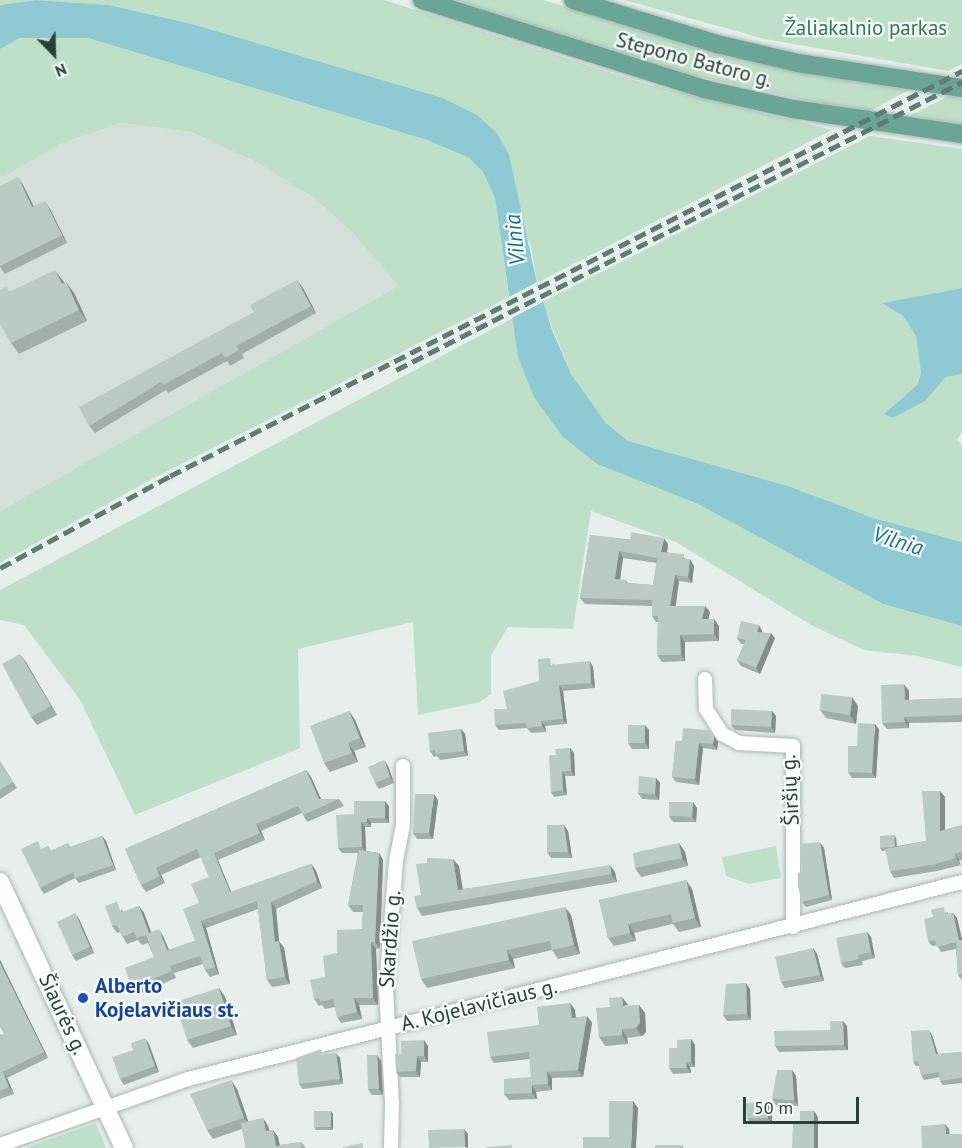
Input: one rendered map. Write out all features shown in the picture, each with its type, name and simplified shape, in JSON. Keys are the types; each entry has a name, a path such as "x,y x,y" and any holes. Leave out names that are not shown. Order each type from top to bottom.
{"main road":[{"name":"Stepono Batoro g.","path":"422,0 704,89 793,109 962,134"},
{"name":"Stepono Batoro g.","path":"573,0 717,44 798,63 962,87"},
{"name":"Šiaurės g.","path":"0,882 124,1148"}],"street":[{"name":"Širšių g.","path":"705,679 706,708 722,734 739,743 792,746 793,927"},
{"name":"Skardžio g.","path":"391,1148 392,1104 386,988 403,824 403,766"},
{"name":"A. Kojelavičiaus g.","path":"0,1145 188,1079 793,927 962,882"}],"shaded area":[{"path":"121,123 191,132 258,163 314,198 352,232 398,286 0,511 0,179 60,144"}],"green space":[{"path":"0,0 36,0 0,5"},
{"path":"36,0 384,0 646,84 832,130 537,283 531,246 477,115 443,98 192,24 109,5"},
{"path":"455,0 543,0 710,50 909,90 868,112 819,103 688,74"},
{"name":"Žaliakalnio parkas","path":"624,0 962,0 962,64 948,71 765,39"},
{"path":"43,36 88,38 427,140 469,158 483,172 495,198 509,297 152,479 0,563 0,511 398,286 352,232 314,198 258,163 191,132 121,123 60,144 0,179 0,49 20,38"},
{"path":"949,96 962,96 962,124 909,116"},
{"path":"870,136 962,149 962,288 883,303 903,316 916,336 921,373 917,385 884,414 899,415 925,401 946,377 962,374 962,432 957,440 962,445 962,542 872,518 788,486 628,441 606,423 571,374 542,302"},
{"path":"515,317 518,357 597,464 698,504 883,604 962,626 962,667 918,656 864,650 813,626 676,542 591,511 573,629 508,627 491,655 491,694 480,702 418,715 413,622 298,649 300,748 135,815 80,700 24,625 0,620 0,590"},
{"path":"776,846 781,878 749,884 726,876 722,857"},
{"path":"96,1123 106,1148 25,1148"}],"water":[{"name":"Vilnia","path":"36,0 109,5 192,24 443,98 477,115 497,133 509,155 537,283 552,330 571,374 606,423 628,441 788,486 873,518 962,542 962,626 883,604 698,504 597,464 562,436 534,397 518,357 495,198 483,172 469,158 427,140 88,38 20,38 0,49 0,5"},
{"path":"962,288 962,374 946,377 925,401 899,415 892,418 884,414 917,385 921,373 916,336 903,316 882,303"}],"pier":[{"path":"539,281 545,301 512,318 507,298"}],"building":[{"path":"18,177 32,207 45,201 62,235 0,266 0,186"},
{"path":"55,270 62,284 66,282 79,310 11,343 0,324 0,290 6,287 9,292"},
{"path":"297,280 311,306 236,346 239,350 225,358 222,353 163,385 161,382 89,426 79,407 254,312 250,305"},
{"path":"631,532 664,538 661,552 684,554 684,559 690,559 688,577 675,575 670,606 705,606 702,619 714,619 714,634 680,635 681,655 657,655 658,616 652,616 652,600 580,598 590,535 630,540","holes":["619,551 657,558 653,585 626,583 626,580 615,579"]},
{"path":"741,621 759,625 757,632 771,633 756,668 737,660 746,640 737,638"},
{"path":"20,654 51,706 31,717 2,664"},
{"path":"550,658 551,665 590,661 591,683 559,685 563,719 541,721 542,726 527,728 526,723 495,725 494,709 507,709 503,691 539,681 538,659"},
{"path":"904,684 905,700 962,698 962,715 904,717 905,722 882,723 881,685"},
{"path":"821,694 852,697 850,715 820,710"},
{"path":"731,709 772,711 771,727 731,725"},
{"path":"349,711 360,738 348,743 352,753 324,763 310,726"},
{"path":"858,723 875,724 872,773 848,772 848,746 857,746"},
{"path":"628,725 645,725 645,743 628,743"},
{"path":"683,728 709,730 714,736 713,744 699,743 695,779 672,777 676,741 682,741"},
{"path":"461,729 464,751 436,754 435,750 430,751 428,733"},
{"path":"570,748 571,771 562,771 563,790 551,792 549,755 556,755 555,749"},
{"path":"384,760 390,777 375,783 368,767"},
{"path":"0,762 13,782 0,790"},
{"path":"306,770 319,799 339,799 303,815 298,806 256,824 260,833 214,853 230,892 311,864 317,881 271,902 275,942 279,941 285,977 267,980 257,901 201,921 215,967 205,970 200,956 170,966 172,971 132,988 125,968 154,957 146,935 137,938 134,932 122,937 117,925 112,926 105,906 117,902 121,912 139,906 149,933 159,929 167,950 195,941 183,909 199,903 191,884 209,877 197,849 156,868 160,876 141,885 125,849"},
{"path":"639,776 656,778 655,794 638,793"},
{"path":"922,791 940,791 940,831 962,825 962,851 955,854 956,858 932,865 890,871 885,849 926,841"},
{"path":"415,794 434,794 429,833 413,833"},
{"path":"354,801 385,801 385,818 367,818 367,822 361,822 362,847 338,848 336,815 354,814"},
{"path":"669,802 693,802 692,817 669,816"},
{"path":"547,825 564,825 568,852 547,852"},
{"path":"894,835 895,847 880,848 880,836"},
{"path":"102,836 113,865 75,878 73,872 40,888 21,849 38,841 41,849 48,846 50,851 68,843 69,848"},
{"path":"820,842 829,895 802,902 798,887 798,873 802,872 800,844"},
{"path":"679,843 682,858 635,868 633,853"},
{"path":"359,850 379,853 375,942 371,942 373,998 354,998 357,1012 337,1017 333,999 320,1002 319,998 314,999 310,980 325,977 323,956 337,953 337,930 362,929 363,905 348,905"},
{"path":"427,858 453,859 458,890 610,865 611,874 417,908 414,896 421,895 416,864 427,863"},
{"path":"686,880 695,918 673,923 671,914 628,924 630,933 608,938 599,900"},
{"path":"565,907 574,945 552,950 550,941 507,950 509,960 421,979 412,941"},
{"path":"944,907 945,914 953,913 959,940 962,940 962,974 958,975 956,942 937,947 935,940 928,941 924,919 933,917 931,910"},
{"path":"75,913 90,947 72,955 57,922"},
{"path":"867,932 871,952 858,955 859,959 841,963 836,938"},
{"path":"813,948 820,975 781,982 775,957"},
{"path":"0,963 44,1052 0,1073 0,1035 4,1034 0,1027"},
{"path":"746,983 747,1014 723,1015 726,984"},
{"path":"219,988 231,1026 187,1040 175,1002"},
{"path":"622,997 623,1006 639,1005 640,1023 636,1028 622,1029 622,1035 599,1037 596,1008 610,1007 609,998"},
{"path":"570,1003 572,1018 587,1016 578,1070 547,1072 548,1084 532,1085 532,1093 504,1094 504,1079 531,1077 529,1052 490,1057 487,1032 539,1025 537,1007"},
{"path":"830,1021 843,1021 844,1045 775,1046 774,1031 830,1030"},
{"path":"929,1030 936,1054 962,1052 962,1078 940,1081 939,1072 921,1075 918,1061 913,1062 911,1031"},
{"path":"145,1038 155,1066 120,1079 112,1057 133,1050 131,1043"},
{"path":"691,1039 691,1062 686,1062 687,1068 669,1068 669,1048 677,1048 677,1040"},
{"path":"424,1040 424,1056 417,1056 416,1071 396,1072 395,1054 401,1054 401,1041"},
{"path":"321,1049 322,1055 336,1053 340,1079 299,1084 296,1058"},
{"path":"367,1055 377,1055 379,1089 368,1089"},
{"path":"777,1070 792,1070 794,1100 772,1099"},
{"path":"3,1072 9,1087 0,1091 0,1073"},
{"path":"231,1080 244,1118 207,1130 190,1094"},
{"path":"609,1101 633,1101 631,1148 583,1148 583,1137 609,1137"},
{"path":"768,1102 768,1118 747,1118 746,1103"},
{"path":"314,1111 331,1111 331,1127 314,1127"},
{"path":"800,1111 814,1111 814,1148 792,1148 793,1124 800,1124"},
{"path":"263,1118 266,1131 273,1130 276,1146 301,1142 302,1148 246,1148 241,1123"},
{"path":"945,1124 946,1134 962,1134 962,1148 922,1148 921,1126"},
{"path":"464,1129 465,1147 429,1148 428,1130"},
{"path":"363,1143 363,1148 343,1148 343,1147"},
{"path":"512,1145 512,1148 486,1148 486,1147"},
{"path":"655,1145 683,1145 683,1148 655,1148"}],"railway":[{"path":"0,568 170,476 962,71"},
{"path":"396,370 962,82"}],"place":[{"name":"Alberto Kojelavičiaus st.","path":"83,998"}]}
